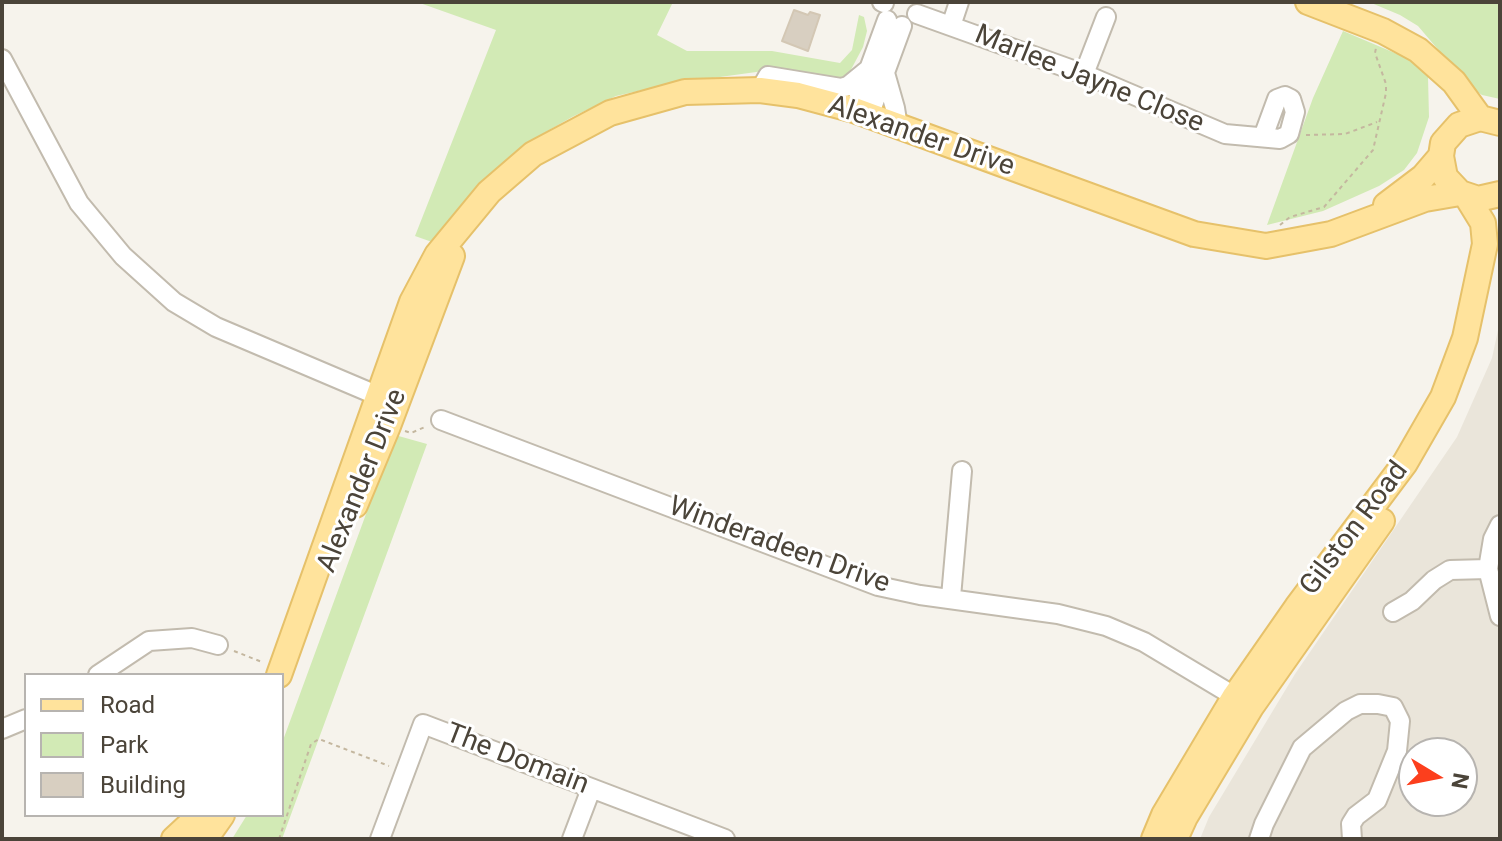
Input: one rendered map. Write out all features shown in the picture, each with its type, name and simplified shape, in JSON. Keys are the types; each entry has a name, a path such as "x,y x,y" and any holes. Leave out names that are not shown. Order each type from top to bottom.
{"main road":[{"path":"1308,2 1401,39 1418,50 1494,120"},
{"path":"1438,68 1448,104 1450,132"},
{"name":"Alexander Drive","path":"274,670 453,253 489,192 533,154 610,113 685,92 760,90 798,95 862,113 1194,234 1266,246 1311,239 1425,199 1464,195 1489,198 1500,194"},
{"path":"1441,156 1443,143 1450,132 1469,120 1494,120"},
{"name":"Alexander Drive","path":"1364,221 1423,177 1441,156"},
{"name":"Gilston Road","path":"1175,839 1243,701 1297,607 1405,463 1443,397 1465,338 1485,244 1483,223 1464,195 1445,177 1441,156"},
{"name":"Gilston Road","path":"1154,839 1164,815 1243,701 1422,465 1446,427 1476,357 1500,251"},
{"name":"Alexander Drive","path":"284,680 387,408"},
{"path":"174,839 198,817"},
{"path":"205,839 221,817"}],"street":[{"path":"951,26 959,2"},
{"name":"Marlee Jayne Close","path":"862,113 896,10 951,26 1084,74 1225,134 1280,139 1289,134"},
{"path":"1084,74 1106,17"},
{"path":"2,59 79,203 133,265 174,302 216,327 387,408"},
{"path":"760,90 768,76 841,88 877,70 898,127"},
{"path":"1263,137 1277,99 1285,96 1295,105 1289,134"},
{"name":"Winderadeen Drive","path":"441,420 878,586 920,595 1058,614 1106,626 1144,642 1243,701"},
{"path":"951,597 962,471"},
{"path":"1500,525 1493,539 1488,569 1500,616"},
{"path":"1393,612 1412,601 1450,570 1488,569"},
{"path":"101,673 149,641 192,638 218,645"},
{"path":"1259,839 1302,748 1346,711 1360,704 1393,707 1400,721 1397,751 1377,800 1356,816 1351,824 1352,839"},
{"path":"2,729 24,720"},
{"name":"The Domain","path":"380,839 423,724 725,839"},
{"path":"572,839 591,789"}],"path":[{"path":"1266,246 1280,225 1290,217 1324,207 1373,150 1386,84 1375,53 1378,43"},
{"path":"1289,134 1345,134 1380,120"},
{"path":"387,408 411,433 441,420"},
{"path":"218,645 274,670"},
{"path":"279,839 311,744 319,739 405,772"}],"shaded area":[{"path":"1500,321 1500,839 1200,839 1209,817 1295,674 1457,437 1492,358"}],"green space":[{"path":"417,2 673,2 657,35 687,51 772,51 840,63 852,50 859,15 864,17 867,31 863,47 846,79 834,81 778,69 669,84 616,96 572,117 530,141 432,242 415,236 496,30"},
{"path":"1369,2 1500,2 1500,99 1482,95 1470,87 1418,26"},
{"path":"1343,31 1409,59 1428,77 1429,117 1417,153 1404,170 1379,186 1323,211 1267,225 1313,98"},
{"path":"395,435 427,444 282,839 232,839 246,817 284,817 284,738"}],"building":[{"path":"794,10 820,15 808,51 782,41"}]}
